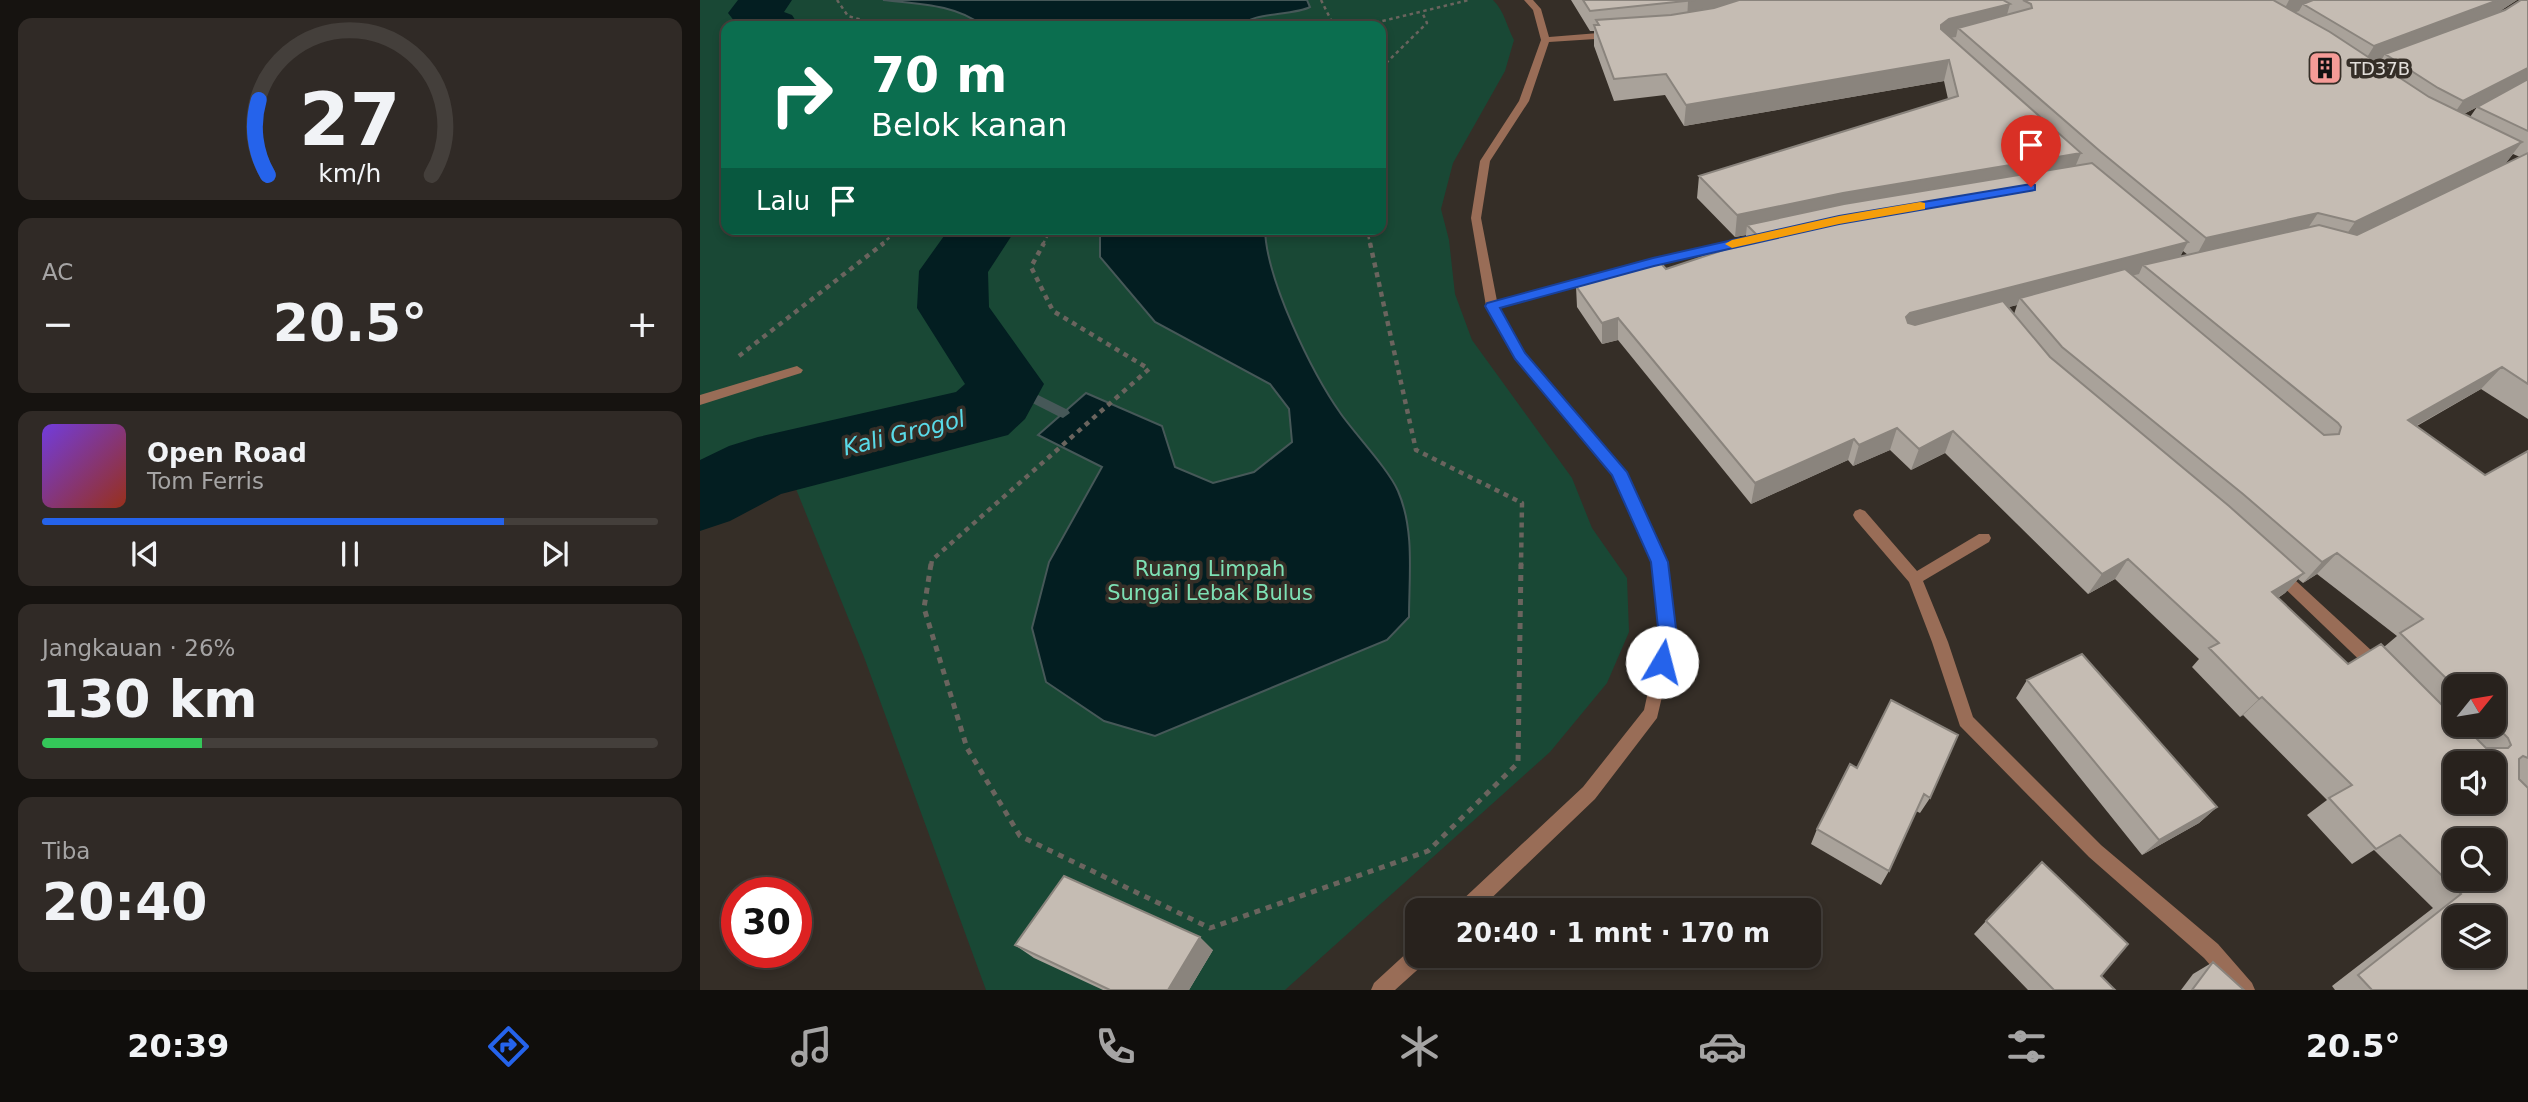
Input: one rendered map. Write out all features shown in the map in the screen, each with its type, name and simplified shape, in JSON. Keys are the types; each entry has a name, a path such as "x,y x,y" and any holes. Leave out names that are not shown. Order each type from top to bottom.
{"street":[{"path":"1479,898 1590,793 1651,713 1668,637 1660,562 1619,472 1520,356 1492,306 1476,218 1485,162 1524,101 1545,40 1537,9 1528,0"},
{"path":"1545,40 1624,34"},
{"path":"1492,306 1653,262 1772,235"},
{"path":"700,400 797,370"},
{"path":"1860,515 1915,579 1940,642 1966,721 2095,851 2211,951 2245,990"},
{"path":"1915,579 1984,538"},
{"path":"2269,565 2386,675"},
{"path":"1381,990 1405,968"}],"path":[{"path":"837,0 848,16 866,21"},
{"path":"1321,0 1332,21"},
{"path":"1383,21 1469,0"},
{"path":"1386,63 1427,23 1422,12"},
{"path":"776,327 893,235"},
{"path":"1048,235 1031,267 1053,310 1149,369 932,560 924,608 967,748 1020,835 1210,928 1429,851 1518,763 1522,503 1416,450 1368,235"}],"green space":[{"name":"Ruang Limpah Sungai Lebak Bulus","path":"700,0 1493,0 1503,14 1514,40 1505,71 1453,163 1441,209 1449,240 1455,294 1472,340 1572,478 1592,528 1627,578 1629,632 1607,683 1550,752 1285,990 986,990 864,657 779,447 700,478"}],"water":[{"path":"883,0 1307,0 1310,7 1249,21 975,21 961,13 922,4"},
{"path":"1100,235 1266,235 1273,273 1304,351 1341,414 1394,483 1403,506 1409,537 1409,617 1387,640 1155,736 1104,721 1046,682 1032,628 1049,562 1102,467 1038,435 1086,393 1162,426 1175,467 1213,483 1254,472 1292,442 1289,409 1270,384 1155,322 1100,257"}],"building":[{"path":"1583,0 1695,0 1590,11"},
{"path":"1739,0 2003,0 2010,4 1949,19 1941,25 1941,29 2081,153 1843,193 1737,215 1699,176 1958,96 1949,60 1686,105 1666,74 1614,79 1594,25 1599,25 1596,20 1671,15 1714,8"},
{"path":"2023,0 2273,0 2330,32 2429,97 2522,142 2355,222 2318,213 2206,238 2101,152 1958,28 2032,8 2031,4"},
{"path":"2313,0 2498,0 2374,46 2303,4"},
{"path":"2521,0 2528,0 2528,68 2463,101 2385,54 2505,10"},
{"path":"2528,79 2528,131 2477,107"},
{"path":"2528,153 2528,384 2502,367 2408,420 2485,475 2528,451 2528,758 2523,756 2519,759 2519,779 2528,788 2528,990 2372,990 2358,975 2443,908 2443,968 2506,968 2506,905 2447,905 2461,894 2458,891 2506,891 2506,828 2443,828 2443,877 2400,835 2376,849 2329,798 2352,785 2262,697 2259,699 2209,648 2219,643 2128,559 2102,574 1953,431 1919,449 1897,428 1859,445 1854,439 1755,483 1618,318 1602,323 1576,286 1659,261 1666,269 1760,238 1747,225 1844,204 2092,163 2188,242 1910,313 1906,317 1908,323 1915,325 2003,301 2050,357 2229,506 2304,573 2272,592 2348,664 2381,644 2443,706 2443,737 2475,737 2486,748 2508,748 2511,745 2506,736 2506,674 2443,675 2400,633 2423,619 2337,553 2322,562 2062,347 2020,298 2125,269 2324,435 2339,434 2341,427 2338,423 2143,265 2319,225 2357,235"},
{"path":"2082,654 2217,807 2159,840 2027,680"},
{"path":"1891,700 1958,735 1930,798 1924,794 1889,871 1817,829 1850,764 1857,768"},
{"path":"2042,862 2128,944 2101,976 2115,990 2054,990 1986,921"},
{"path":"1064,876 1200,937 1168,990 1110,990 1015,945"},
{"path":"2213,962 2244,990 2192,990"}],"waterway":[{"name":"Kali Grogol","path":"762,21 754,13 767,0"},
{"name":"Kali Grogol","path":"700,498 758,468 980,415 998,399 1006,384 953,308 953,271 979,235"},
{"path":"1006,384 1063,413"}],"slow traffic":[{"path":"1732,244 1839,220 1920,206"}],"place":[{"name":"TD37B","path":"2325,68"}],"route":[{"path":"1662,662 1668,637 1660,562 1619,472 1520,356 1492,306 1653,262 1839,220 2031,187"}]}
